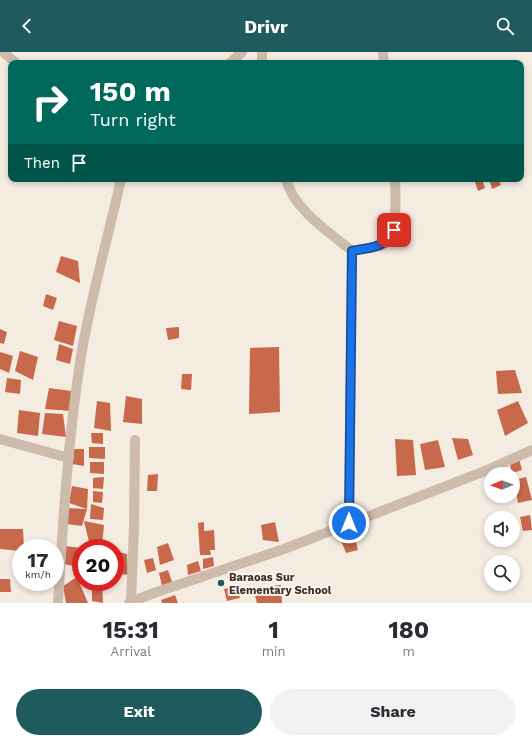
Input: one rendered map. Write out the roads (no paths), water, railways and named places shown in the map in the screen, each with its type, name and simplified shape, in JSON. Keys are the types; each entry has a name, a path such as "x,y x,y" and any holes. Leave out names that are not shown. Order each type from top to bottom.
{"street":[{"path":"3,52 12,60"},
{"path":"233,60 242,52"},
{"path":"58,603 63,513 82,350 119,182"},
{"path":"287,182 291,193 309,216 352,251 380,246 390,238 394,230 395,182"},
{"path":"349,523 352,251"},
{"path":"0,439 69,458"},
{"path":"135,440 134,527 130,603 152,598 284,549 485,471 532,450"}],"place":[{"name":"Baraoas Sur Elementary School","path":"221,583"}]}
